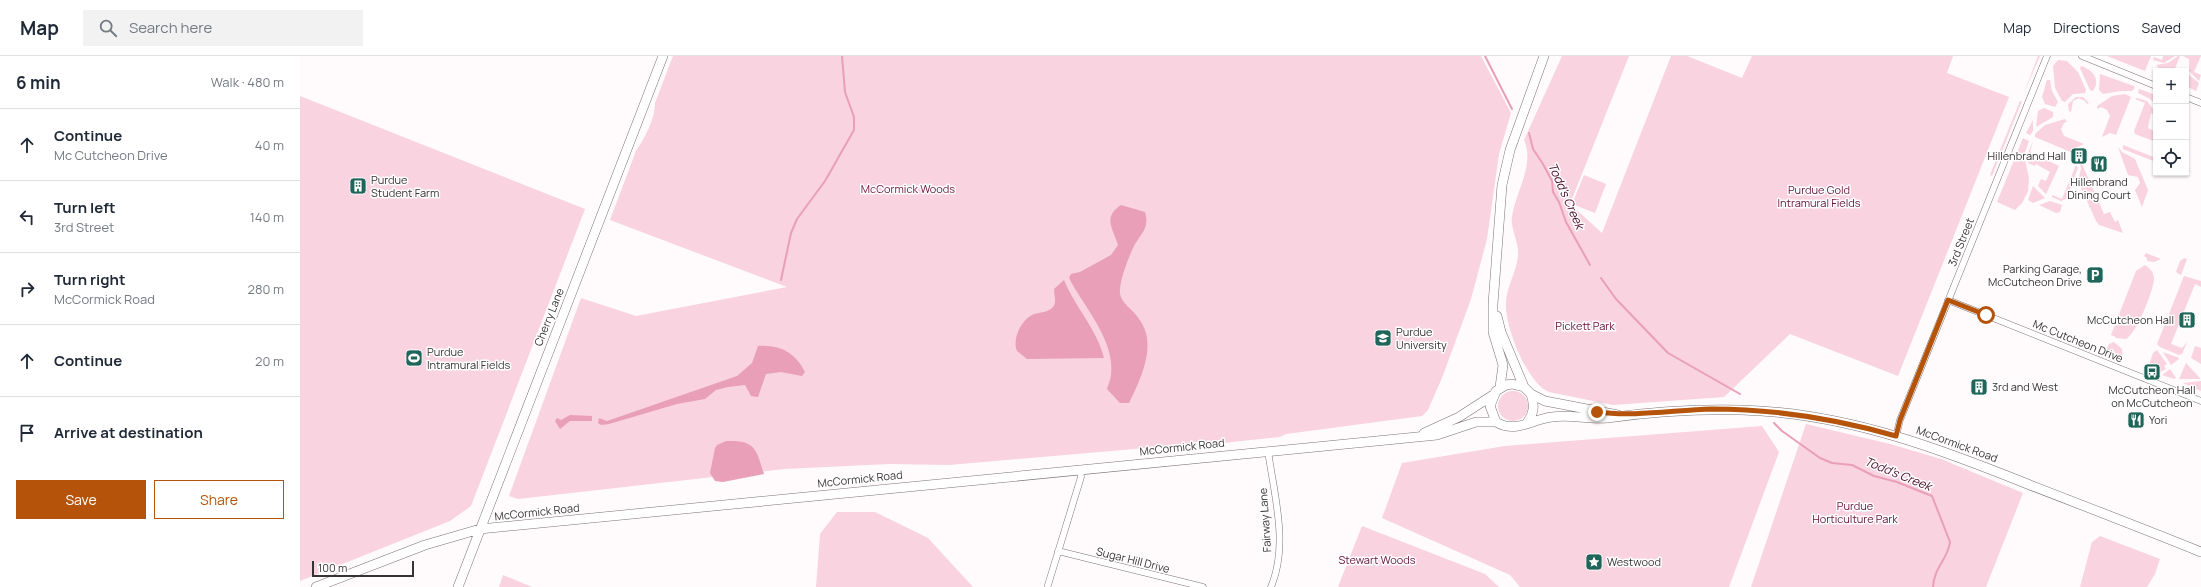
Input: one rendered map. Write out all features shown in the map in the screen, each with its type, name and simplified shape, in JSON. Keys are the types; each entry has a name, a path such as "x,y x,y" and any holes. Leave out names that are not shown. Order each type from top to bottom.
{"street":[{"name":"Cherry Lane","path":"458,587 663,56"},
{"path":"1495,285 1501,332 1528,390 1534,407 1533,413 1526,424 1514,428 1496,422 1490,406 1493,395 1500,387 1503,365 1493,332 1493,304 1500,201 1505,167 1544,56"},
{"name":"3rd Street","path":"1896,436 1900,420 2047,56"},
{"path":"2082,56 2153,85"},
{"path":"2189,99 2201,104"},
{"name":"Mc Cutcheon Drive","path":"1948,300 2201,401"},
{"path":"1500,387 1512,384 1528,390 1548,402 1618,415"},
{"name":"McCormick Road","path":"1415,436 1459,417 1493,395"},
{"name":"McCormick Road","path":"1526,424 1551,417 1566,416 1607,418 1618,415 1712,409 1774,412 1844,423 1896,436 1952,454 2201,552"},
{"name":"McCormick Road","path":"316,587 425,545 480,529 1437,435 1476,422 1496,422"},
{"name":"Fairway Lane","path":"1268,451 1279,538 1279,554 1271,587"},
{"path":"1048,586 1081,477 1080,470"},
{"name":"Sugar Hill Drive","path":"1058,551 1203,587"}],"green space":[{"name":"McCormick Woods","path":"673,56 1481,56 1511,113 1499,154 1487,239 1471,299 1442,378 1428,410 1422,416 1286,434 1280,437 1213,444 1203,443 949,465 889,464 785,469 518,499 509,496 581,298 636,316 787,287 610,220 636,151 651,122 655,109 655,103"},
{"name":"Purdue Gold Intramural Fields","path":"1562,56 1629,56 1570,204 1602,233 1671,56 1687,56 1742,78 1752,56 1953,56 1947,73 2009,97 1898,376 1790,334 1724,397 1613,405 1549,392 1541,387 1525,366 1518,352 1506,312 1506,302 1518,255 1512,216 1526,168 1527,149 1524,140"},
{"path":"2038,56 2040,56 2023,95"},
{"path":"2107,56 2151,56 2145,71"},
{"path":"2163,56 2175,56 2164,63 2153,60 2154,57 2162,60"},
{"path":"2180,56 2175,68 2158,68 2156,65 2168,63"},
{"path":"2183,56 2201,56 2194,72 2201,75 2199,81 2189,71 2189,59"},
{"path":"2058,60 2067,61 2078,72 2086,90 2085,93 2073,94 2065,102 2062,101 2055,88 2053,66"},
{"path":"2081,66 2089,70 2096,79 2093,91 2090,90 2080,68"},
{"path":"2100,74 2134,86 2135,88 2132,91 2103,94 2099,90"},
{"path":"2189,75 2199,83 2196,91 2189,88"},
{"path":"2047,80 2050,80 2052,91 2058,102 2055,107 2045,104 2042,97"},
{"path":"2139,89 2153,94 2153,102 2150,99 2138,93"},
{"path":"2125,94 2131,97 2116,135 2110,133 2102,137 2110,116 2107,110 2101,107 2097,109 2097,106 2112,96"},
{"name":"Purdue Intramural Fields","path":"300,96 585,209 471,506 450,521 300,581"},
{"path":"2076,97 2083,97 2089,103 2087,104 2079,98 2073,101 2071,112 2069,111 2068,104"},
{"path":"2137,98 2147,101 2153,109 2153,114 2151,113 2148,128 2153,130 2153,141 2135,134 2134,131 2145,103 2135,99"},
{"path":"2020,101 2022,101 1992,176 1990,175"},
{"path":"2044,108 2053,112 2053,117 2036,127 2038,111"},
{"path":"2065,119 2067,122 2064,123 2061,129 2064,136 2084,144 2076,148 2073,153 2035,137 2035,134 2045,125"},
{"path":"2033,120 2033,131 2030,135 2026,133"},
{"path":"2023,138 2029,141 2024,155 2029,178 2028,191 2022,203 2015,210 1997,202"},
{"path":"2033,142 2030,152 2059,166 2046,194 2038,186 2041,179 2046,181 2050,172 2036,164 2035,166 2028,163 2028,153"},
{"path":"2123,145 2153,157 2153,161 2123,149"},
{"path":"2118,147 2122,152 2135,159 2148,190 2142,207 2135,190 2140,183 2138,177 2128,175"},
{"path":"2080,163 2082,164 2104,214 2110,212 2115,222 2118,220 2123,233 2099,225 2096,221 2078,181 2081,169"},
{"path":"2076,165 2078,168 2066,199 2061,201 2052,197 2052,195 2062,199"},
{"path":"1584,175 1606,184 1595,213 1572,204"},
{"path":"2033,186 2045,198 2033,203 2028,200"},
{"path":"2050,201 2062,205 2060,212 2056,213 2039,205"},
{"path":"2146,253 2161,259 2154,262 2147,261 2147,258 2144,256"},
{"path":"2184,258 2187,259 2181,275 2176,272 2180,261"},
{"path":"2145,265 2151,270 2154,277 2151,291 2140,320 2135,329 2126,339 2115,338 2116,337 2111,335 2136,271"},
{"path":"2184,276 2201,281 2201,287 2195,284 2171,344 2182,348 2187,342 2182,354 2179,355 2160,347 2157,344"},
{"path":"2114,342 2122,349 2123,360 2105,353 2109,344"},
{"path":"2195,346 2201,348 2201,364 2191,358"},
{"path":"2157,350 2167,364 2164,366 2166,369 2159,373 2148,368 2153,353"},
{"path":"2163,352 2179,358 2179,359 2171,365"},
{"path":"2186,363 2200,378 2200,379 2179,379"},
{"path":"2170,369 2176,378 2174,379 2162,375"},
{"path":"2201,381 2201,391 2183,383"},
{"path":"1513,391 1524,395 1528,406 1524,417 1513,421 1502,417 1498,406 1502,395"},
{"name":"Purdue Horticulture Park","path":"1806,424 1890,444 1941,459 2023,493 1986,587 1751,587"},
{"path":"1762,426 1779,452 1729,587 1520,587 1510,575 1382,518 1402,463 1505,446"},
{"path":"837,512 875,512 928,538 973,587 816,587 820,534"},
{"name":"Stewart Woods","path":"1362,526 1485,574 1499,587 1338,587"},
{"path":"2100,536 2160,559 2155,574 2147,587 2080,587 2092,542"},
{"path":"503,575 532,587 499,587"}],"shaded area":[{"path":"1121,205 1145,212 1146,218 1144,231 1133,248 1120,289 1121,298 1139,319 1145,329 1147,339 1146,361 1129,403 1120,403 1107,389 1111,374 1111,361 1108,349 1097,324 1069,278 1071,274 1080,272 1111,255 1118,245 1110,223 1111,218 1115,209"},
{"path":"1064,280 1096,337 1104,358 1027,359 1017,351 1016,341 1018,331 1024,321 1032,315 1053,307 1055,301 1054,289"},
{"path":"758,346 780,348 786,351 797,360 805,372 802,376 781,372 766,374 758,397 751,396 745,385 728,387 716,390 705,399 677,404 609,424 601,425 598,423 599,418 607,421 737,376 752,363"},
{"path":"570,415 592,416 592,421 570,421 560,429 555,421 557,418 561,420"},
{"path":"726,441 736,441 749,444 759,458 764,474 723,482 715,481 710,473 715,448 717,445"}],"waterway":[{"path":"781,280 791,233 797,219 825,181 854,130 854,117 845,92 842,56"},
{"name":"Todd's Creek","path":"1485,56 1512,109"},
{"name":"Todd's Creek","path":"1529,133 1533,149 1552,181 1553,192 1559,202 1566,222 1590,265"},
{"name":"Todd's Creek","path":"1601,278 1616,299 1668,353 1740,394"},
{"name":"Todd's Creek","path":"1774,423 1782,431 1820,458 1832,463 1852,465 1874,476 1897,482 1932,496 1950,542 1947,553 1938,568 1933,587"}],"place":[{"name":"Hillenbrand Hall","path":"2079,156"},
{"name":"Hillenbrand Dining Court","path":"2099,164"},
{"name":"Purdue Student Farm","path":"358,186"},
{"name":"Parking Garage, McCutcheon Drive","path":"2095,275"},
{"name":"McCutcheon Hall","path":"2187,320"},
{"name":"Purdue University","path":"1383,338"},
{"name":"Purdue Intramural Fields","path":"414,358"},
{"name":"McCutcheon Hall on McCutcheon","path":"2152,372"},
{"name":"3rd and West","path":"1979,387"},
{"name":"Yori","path":"2136,420"},
{"name":"Westwood","path":"1594,562"}],"route":[{"path":"1597,412 1618,415 1677,410 1712,409 1774,412 1844,423 1896,436 1900,420 1948,300 1986,315"}],"park label":[{"name":"Pickett Park","path":"1585,326"}]}
